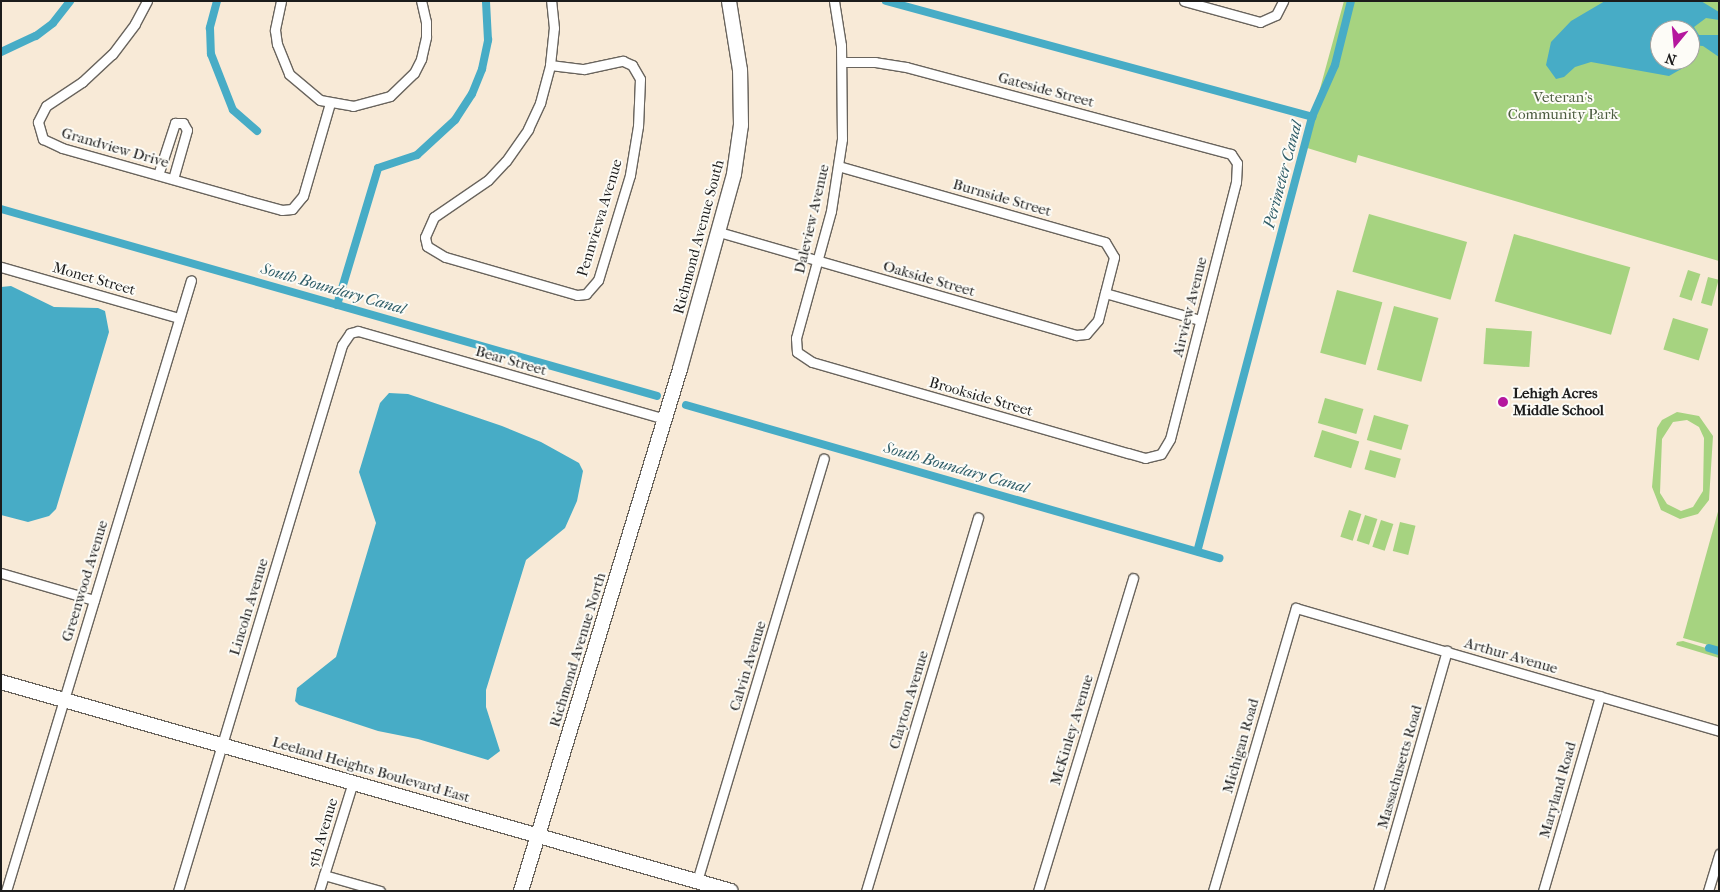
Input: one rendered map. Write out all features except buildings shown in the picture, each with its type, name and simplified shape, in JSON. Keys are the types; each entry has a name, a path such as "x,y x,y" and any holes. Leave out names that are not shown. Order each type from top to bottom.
{"street":[{"name":"Grandview Drive","path":"147,1 128,34 112,54 82,82 46,106 38,122 38,132 51,144 282,210 292,209 299,203 330,104"},
{"path":"281,1 275,30 282,61 302,88 330,104 353,106 371,103 390,96 405,84 424,48 426,22 421,1"},
{"path":"550,65 554,28 551,1"},
{"name":"Richmond Avenue South","path":"665,419 734,174 741,125 740,70 729,1"},
{"name":"Daleview Avenue","path":"797,352 796,338 817,261 839,166 844,114 842,62 834,1"},
{"path":"1184,1 1260,22 1276,16 1283,1"},
{"name":"Pennviewa Avenue","path":"622,61 632,64 640,79 638,126 630,175 602,269 593,289 577,295 445,257 427,246 428,227 434,217 477,189 520,144 540,103 550,65 584,70 622,61"},
{"name":"Gateside Street","path":"842,62 889,63 1209,147 1230,154 1237,163"},
{"path":"158,175 174,124 183,123 187,130 173,179"},
{"name":"Airview Avenue","path":"1161,454 1170,440 1236,182 1237,163"},
{"name":"Burnside Street","path":"839,166 1105,242 1114,257 1105,293"},
{"name":"Oakside Street","path":"719,232 1076,335 1086,334 1094,328 1105,293"},
{"name":"Monet Street","path":"1,267 179,318"},
{"name":"Greenwood Avenue","path":"6,891 191,280"},
{"path":"1105,293 1200,320"},
{"name":"Bear Street","path":"350,333 358,332 665,419"},
{"name":"Lincoln Avenue","path":"178,891 342,345 350,333"},
{"name":"Brookside Street","path":"797,352 812,362 1145,458 1161,454"},
{"name":"Richmond Avenue North","path":"521,891 665,419"},
{"name":"Calvin Avenue","path":"697,881 824,459"},
{"name":"Clayton Avenue","path":"866,891 978,517"},
{"path":"1,573 94,600"},
{"name":"McKinley Avenue","path":"1038,891 1132,578"},
{"name":"Arthur Avenue","path":"1296,608 1719,731"},
{"name":"Michigan Road","path":"1213,891 1296,608"},
{"name":"Massachusetts Road","path":"1378,891 1447,651"},
{"name":"Leeland Heights Boulevard East","path":"1,682 731,891"},
{"name":"Maryland Road","path":"1543,891 1600,696"},
{"name":"5th Avenue","path":"319,891 353,782"},
{"path":"1708,891 1719,854"},
{"path":"324,875 380,891"}],"green space":[{"name":"Veteran's Community Park","path":"1344,1 1719,1 1719,261 1358,155 1356,163 1304,147"},
{"path":"1369,214 1467,242 1451,300 1352,272"},
{"path":"1514,234 1630,267 1611,335 1495,301"},
{"path":"1688,270 1700,274 1692,301 1679,297"},
{"path":"1708,277 1719,280 1712,306 1701,303"},
{"path":"1337,290 1382,302 1366,365 1320,353"},
{"path":"1394,306 1438,318 1421,382 1377,370"},
{"path":"1673,318 1708,329 1699,360 1663,350"},
{"path":"1486,328 1532,331 1529,367 1483,364"},
{"path":"1325,398 1363,409 1356,434 1318,423"},
{"path":"1677,412 1699,416 1713,436 1709,500 1698,514 1680,519 1661,510 1652,487 1657,428 1662,420","holes":["1687,420 1699,427 1704,438 1703,491 1693,507 1681,511 1667,504 1660,493 1662,439 1673,422"]},
{"path":"1374,415 1409,425 1401,450 1367,440"},
{"path":"1322,430 1359,441 1351,468 1314,457"},
{"path":"1370,450 1401,459 1395,478 1364,469"},
{"path":"1719,508 1719,648 1683,638"},
{"path":"1349,510 1361,514 1353,541 1340,537"},
{"path":"1365,515 1377,519 1369,545 1357,541"},
{"path":"1381,520 1393,524 1385,551 1372,547"},
{"path":"1400,522 1416,526 1408,555 1393,551"},
{"path":"1683,641 1719,652 1719,658 1676,645 1677,642"}],"water":[{"path":"1605,1 1701,1 1719,12 1719,20 1706,18 1700,22 1700,20 1650,20 1650,70 1680,70 1669,76 1591,62 1575,67 1564,77 1556,79 1546,65 1551,42 1571,21"},
{"path":"1700,35 1719,35 1719,57 1700,46"},
{"path":"11,286 54,307 98,308 105,311 109,332 56,509 49,516 28,522 1,515 1,287"},
{"path":"389,393 408,394 502,426 541,442 579,463 583,471 577,501 565,528 526,560 486,690 486,707 500,751 488,760 418,739 378,731 299,705 295,701 297,688 336,657 376,523 359,472 380,403"}],"waterway":[{"path":"1,52 36,36 53,23 70,1"},
{"path":"217,1 210,28 211,54 233,110 257,131"},
{"path":"337,305 378,168 417,155 455,120 472,94 482,69 488,40 486,1"},
{"name":"Perimeter Canal","path":"886,1 1312,117 1197,551"},
{"path":"1312,117 1335,65 1351,1"},
{"name":"South Boundary Canal","path":"1,209 657,396"},
{"name":"South Boundary Canal","path":"686,405 1219,558"},
{"path":"1709,648 1719,651"}],"place":[{"name":"Lehigh Acres Middle School","path":"1503,402"}]}
